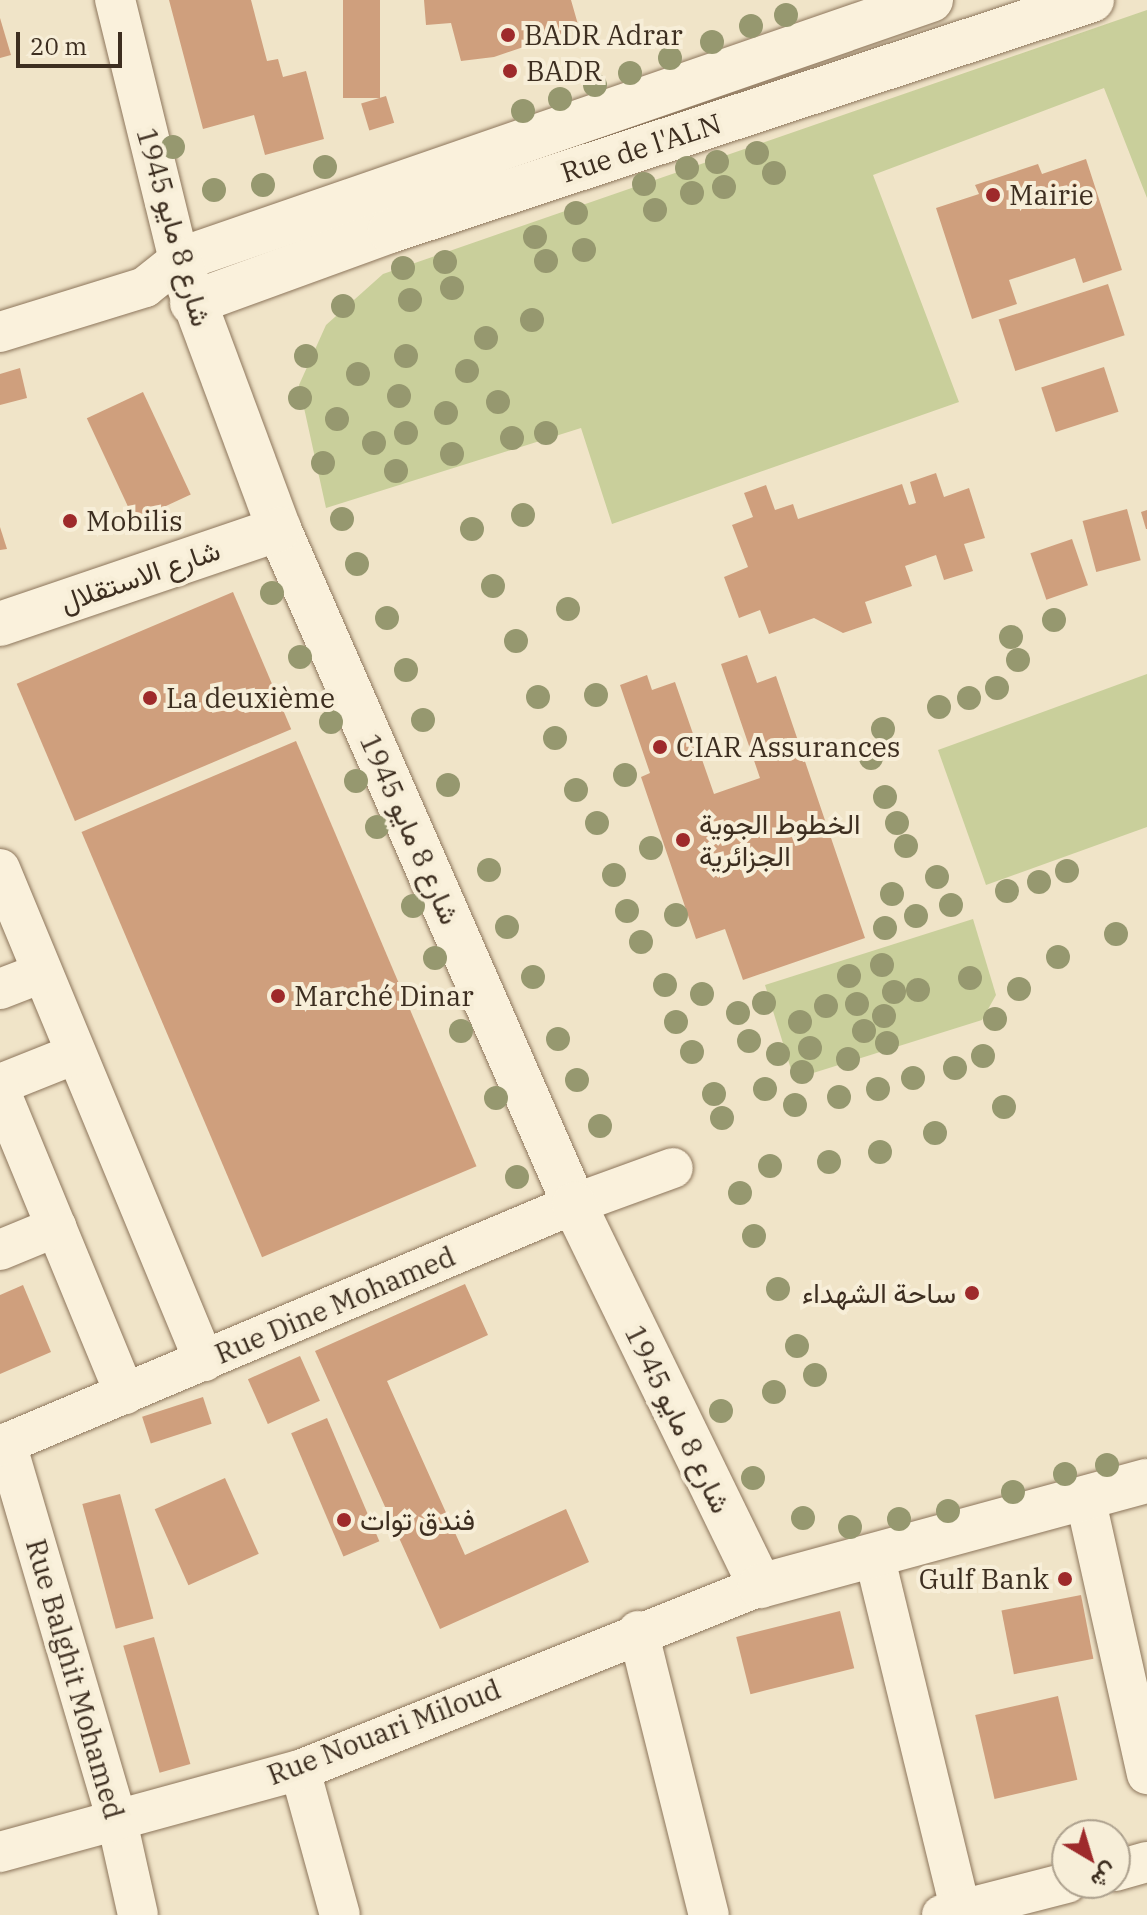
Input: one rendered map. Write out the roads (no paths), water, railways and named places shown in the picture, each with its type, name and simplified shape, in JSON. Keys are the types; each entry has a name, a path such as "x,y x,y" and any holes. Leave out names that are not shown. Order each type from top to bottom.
{"street":[{"name":"شارع 8 مايو 1945","path":"115,0 192,303 279,529 574,1204 760,1586"},
{"name":"Rue de l'ALN","path":"179,260 931,0"},
{"name":"Rue de l'ALN","path":"192,303 390,231 1069,4"},
{"path":"0,332 145,287 179,260"},
{"path":"145,287 192,303"},
{"name":"شارع الاستقلال","path":"0,624 279,529"},
{"path":"0,869 39,974 204,1361"},
{"path":"0,989 39,974"},
{"path":"0,1084 73,1055"},
{"path":"0,1091 125,1394"},
{"name":"Rue Dine Mohamed","path":"3,1445 574,1204 673,1168"},
{"path":"0,1250 56,1227"},
{"name":"Rue Balghit Mohamed","path":"3,1445 117,1821 138,1915"},
{"path":"760,1586 1147,1481"},
{"path":"1085,1497 1147,1774"},
{"path":"874,1555 955,1913 1051,1887"},
{"name":"Rue Nouari Miloud","path":"0,1852 300,1770 638,1631 760,1586"},
{"path":"638,1631 709,1915"},
{"path":"300,1770 340,1915"}],"place":[{"name":"BADR Adrar","path":"508,35"},
{"name":"BADR","path":"510,71"},
{"name":"Mairie","path":"993,195"},
{"name":"Mobilis","path":"70,521"},
{"name":"La deuxième","path":"150,698"},
{"name":"CIAR Assurances","path":"660,747"},
{"name":"الخطوط الجوية الجزائرية","path":"683,840"},
{"name":"Marché Dinar","path":"278,996"},
{"name":"ساحة الشهداء","path":"972,1293"},
{"name":"فندق توات","path":"344,1520"},
{"name":"Gulf Bank","path":"1065,1579"}]}
